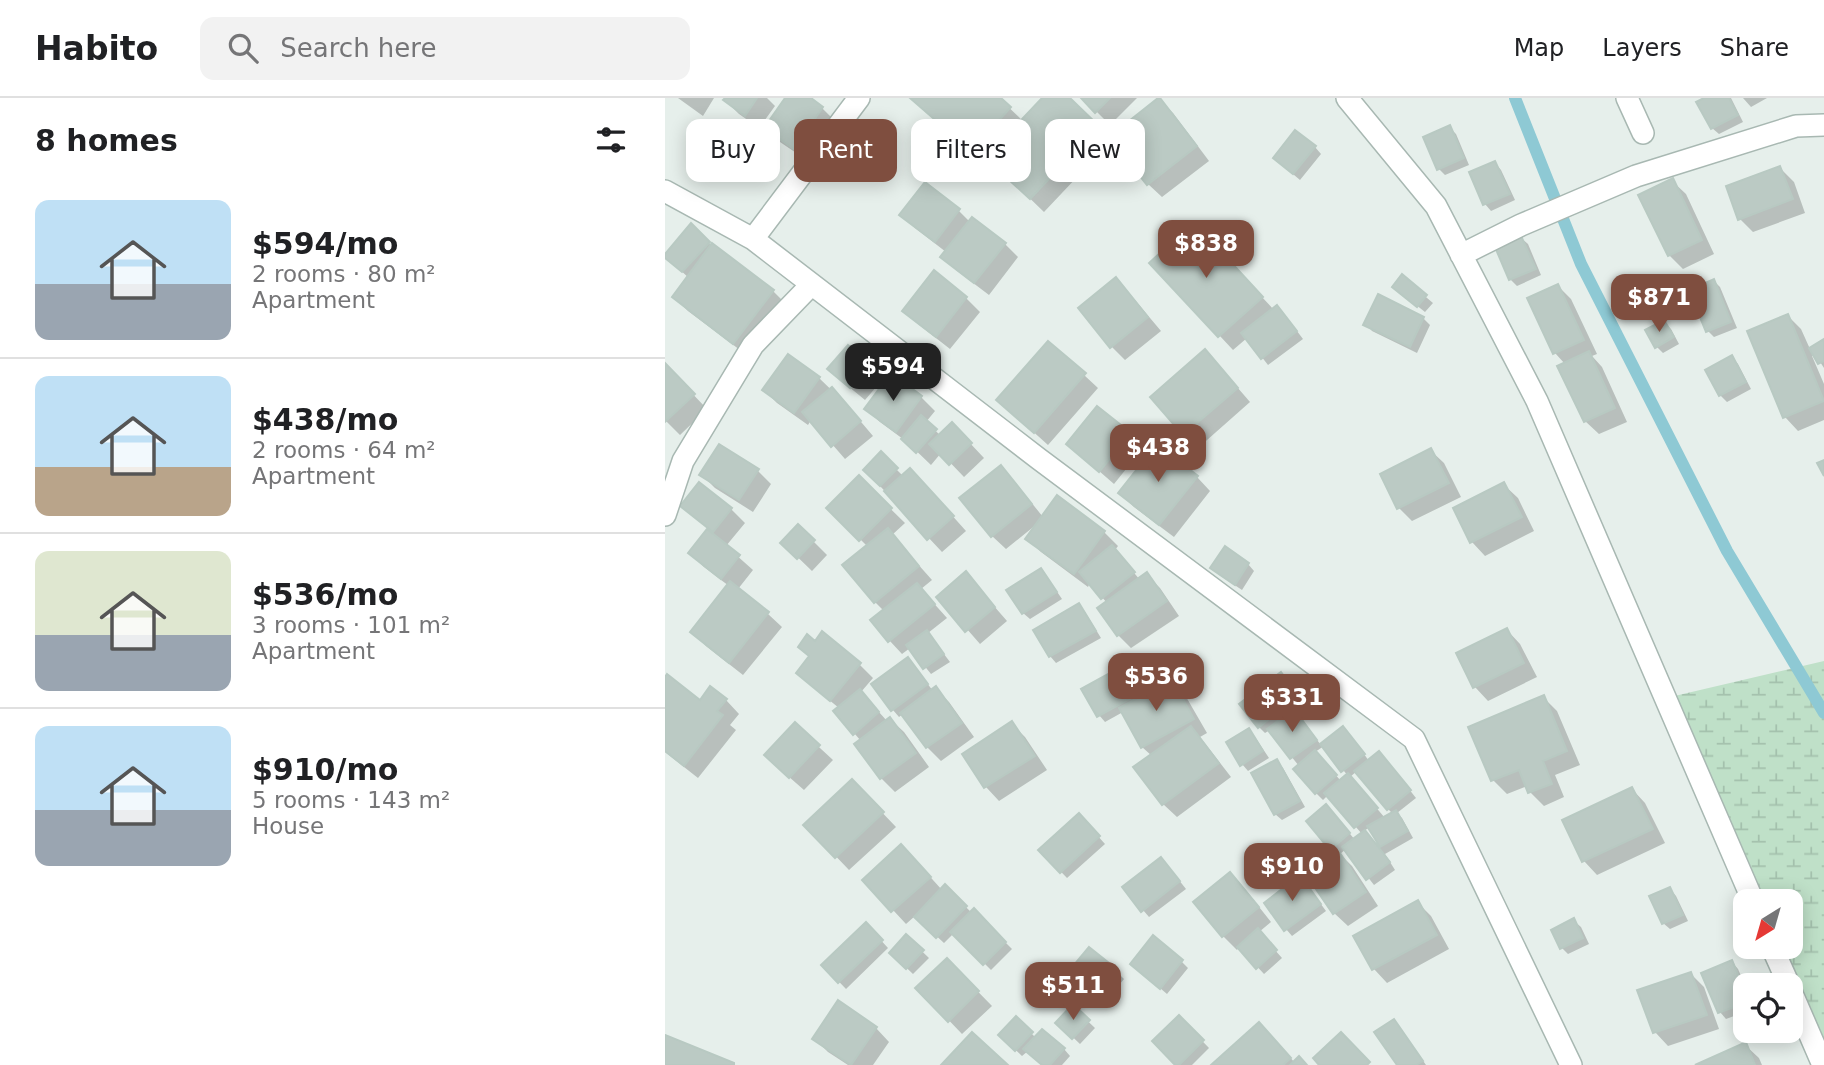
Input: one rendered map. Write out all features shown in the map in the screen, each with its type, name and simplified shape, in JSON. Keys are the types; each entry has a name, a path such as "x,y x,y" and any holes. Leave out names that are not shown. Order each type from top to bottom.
{"street":[{"path":"753,239 859,98"},
{"path":"1347,98 1436,206 1537,401 1748,889"},
{"path":"1627,98 1643,133"},
{"path":"1461,255 1521,225 1636,176 1796,126 1824,125"},
{"path":"665,191 753,239 1039,459 1413,739 1571,1065"},
{"path":"665,515 683,461 754,345 811,285"},
{"path":"1803,1018 1823,1065"}],"green space":[{"path":"1824,661 1824,1065 1803,1017 1803,973 1783,973 1777,959 1803,959 1803,889 1748,889 1666,698"}],"building":[{"path":"757,98 745,116 723,100"},
{"path":"785,98 811,98 823,107 815,119 794,119 794,149 780,139 780,119 770,119"},
{"path":"910,98 1001,98 1011,107 1000,119 934,119"},
{"path":"1042,98 1070,98 1092,119 1045,119 1046,182 1030,199 1011,182 1031,182 1031,119 1022,119"},
{"path":"1081,98 1110,98 1095,113"},
{"path":"1160,98 1197,146 1147,185 1145,182 1145,119 1132,119"},
{"path":"1704,98 1729,98 1738,115 1711,129 1696,102"},
{"path":"1450,125 1464,158 1437,170 1423,137"},
{"path":"1295,130 1316,146 1293,174 1273,158"},
{"path":"1495,161 1510,194 1483,205 1469,172"},
{"path":"1780,166 1793,199 1738,220 1726,186"},
{"path":"1673,178 1702,240 1668,256 1638,195"},
{"path":"925,182 960,209 935,242 899,215"},
{"path":"972,217 1006,243 974,283 940,257"},
{"path":"1194,222 1263,297 1218,337 1149,263"},
{"path":"691,223 710,242 682,272 665,258 665,254"},
{"path":"1521,236 1536,269 1509,280 1495,247"},
{"path":"712,243 774,290 733,344 672,297"},
{"path":"934,270 967,297 936,337 902,311"},
{"path":"1402,274 1427,295 1417,307 1392,287"},
{"path":"1116,277 1148,317 1110,348 1078,308"},
{"path":"1714,279 1731,322 1706,332 1689,290"},
{"path":"1558,284 1584,340 1553,354 1527,298"},
{"path":"1378,294 1424,317 1410,347 1363,325"},
{"path":"1277,305 1297,331 1261,359 1241,333"},
{"path":"1788,314 1824,401 1783,418 1747,331"},
{"path":"1664,320 1674,337 1655,348 1645,330"},
{"path":"1824,339 1824,361 1818,364 1809,348"},
{"path":"1048,341 1086,373 1034,433 996,400"},
{"path":"848,345 870,364 850,388 827,369"},
{"path":"1205,349 1238,388 1183,435 1150,397"},
{"path":"1589,351 1615,408 1584,422 1557,366"},
{"path":"788,354 820,377 794,413 762,390"},
{"path":"1732,355 1746,382 1719,396 1705,370"},
{"path":"665,363 695,394 665,422"},
{"path":"891,373 922,396 896,432 864,409"},
{"path":"832,387 861,421 831,447 802,412"},
{"path":"1097,406 1131,433 1099,472 1066,444"},
{"path":"921,415 937,429 916,453 901,439"},
{"path":"952,422 972,443 949,465 929,444"},
{"path":"719,444 759,469 739,500 699,475"},
{"path":"1157,444 1198,476 1159,525 1118,493"},
{"path":"1431,448 1449,483 1397,509 1380,474"},
{"path":"881,451 898,468 880,486 863,470"},
{"path":"1824,460 1824,476 1817,463"},
{"path":"1001,465 1032,504 991,537 959,498"},
{"path":"910,468 954,516 927,540 884,491"},
{"path":"859,475 892,508 859,541 826,508"},
{"path":"699,482 732,508 713,532 680,506"},
{"path":"1504,482 1522,517 1470,543 1453,508"},
{"path":"1057,495 1105,531 1074,574 1025,539"},
{"path":"798,524 815,540 797,559 780,543"},
{"path":"888,528 919,566 874,603 842,565"},
{"path":"707,529 740,555 721,579 688,553"},
{"path":"1112,545 1135,572 1101,599 1079,572"},
{"path":"1225,546 1249,563 1235,585 1210,568"},
{"path":"1041,568 1057,592 1022,614 1006,590"},
{"path":"966,571 995,607 965,632 936,597"},
{"path":"1147,572 1167,601 1117,636 1097,608"},
{"path":"730,581 769,612 729,663 690,632"},
{"path":"917,583 935,604 888,642 870,620"},
{"path":"1079,603 1096,631 1049,657 1033,630"},
{"path":"1507,628 1524,663 1473,688 1456,653"},
{"path":"927,630 944,654 923,669 906,645"},
{"path":"822,631 861,663 830,701 796,673 809,656 798,647 807,634 815,641"},
{"path":"908,657 928,684 891,711 871,684"},
{"path":"1128,663 1144,691 1097,717 1081,689"},
{"path":"1281,672 1299,695 1258,728 1239,704"},
{"path":"667,674 700,700 710,686 727,699 717,711 723,715 684,766 665,751"},
{"path":"1172,679 1194,719 1141,748 1119,708"},
{"path":"936,686 962,723 926,748 900,713"},
{"path":"860,689 879,712 853,735 833,711"},
{"path":"1544,695 1567,751 1543,761 1552,784 1528,793 1519,770 1491,781 1468,727"},
{"path":"1294,709 1317,740 1290,759 1267,729"},
{"path":"890,717 916,753 880,779 854,744"},
{"path":"1012,721 1035,756 984,788 962,754"},
{"path":"795,722 820,745 789,778 764,755"},
{"path":"1191,726 1219,763 1162,805 1133,767"},
{"path":"1343,726 1365,754 1341,772 1320,744"},
{"path":"1249,728 1263,751 1240,766 1226,742"},
{"path":"1315,750 1337,775 1315,794 1293,769"},
{"path":"1379,751 1411,790 1387,810 1354,771"},
{"path":"1277,759 1300,801 1274,815 1251,773"},
{"path":"1348,773 1378,808 1354,828 1324,793"},
{"path":"852,779 884,812 835,858 803,825"},
{"path":"1632,787 1653,829 1582,862 1562,820"},
{"path":"1326,804 1350,833 1330,850 1306,821"},
{"path":"1396,810 1408,831 1380,847 1367,826"},
{"path":"1079,813 1100,836 1060,873 1038,850"},
{"path":"1365,830 1390,862 1366,880 1342,847"},
{"path":"901,844 931,877 891,912 862,880"},
{"path":"1338,850 1366,892 1333,914 1305,873"},
{"path":"1161,857 1180,881 1141,912 1122,887"},
{"path":"1230,872 1259,907 1222,937 1193,902"},
{"path":"1300,875 1321,904 1284,931 1264,903"},
{"path":"945,884 967,906 936,938 914,917"},
{"path":"1670,887 1683,915 1662,924 1649,896"},
{"path":"1418,900 1437,935 1372,970 1353,936"},
{"path":"974,908 1006,942 983,965 950,932"},
{"path":"1574,918 1583,938 1560,949 1551,930"},
{"path":"866,922 883,940 838,983 821,965"},
{"path":"1258,928 1277,950 1256,969 1237,947"},
{"path":"906,934 924,950 906,969 889,953"},
{"path":"1153,935 1183,960 1160,989 1130,964"},
{"path":"1089,947 1119,971 1098,996 1068,972"},
{"path":"947,958 979,991 948,1022 915,988"},
{"path":"1732,960 1737,973 1733,973 1733,1007 1718,1013 1701,973"},
{"path":"1691,972 1707,1015 1653,1033 1637,990"},
{"path":"838,1000 877,1027 851,1065 812,1039"},
{"path":"1073,1004 1090,1020 1072,1039 1055,1023"},
{"path":"1179,1015 1204,1040 1179,1065 1175,1065 1152,1041"},
{"path":"1016,1016 1033,1032 1015,1051 998,1035"},
{"path":"1394,1019 1423,1061 1416,1065 1397,1065 1374,1032"},
{"path":"1259,1022 1291,1058 1283,1065 1211,1065"},
{"path":"1042,1029 1065,1048 1050,1065 1042,1065 1023,1049"},
{"path":"972,1032 1008,1065 941,1065"},
{"path":"1341,1032 1370,1062 1367,1065 1319,1065 1313,1058"},
{"path":"665,1035 734,1063 734,1065 665,1065"},
{"path":"1746,1043 1755,1065 1695,1065"},
{"path":"1299,1056 1307,1065 1290,1065"}],"waterway":[{"path":"1515,98 1581,264 1727,551 1824,713"}]}
